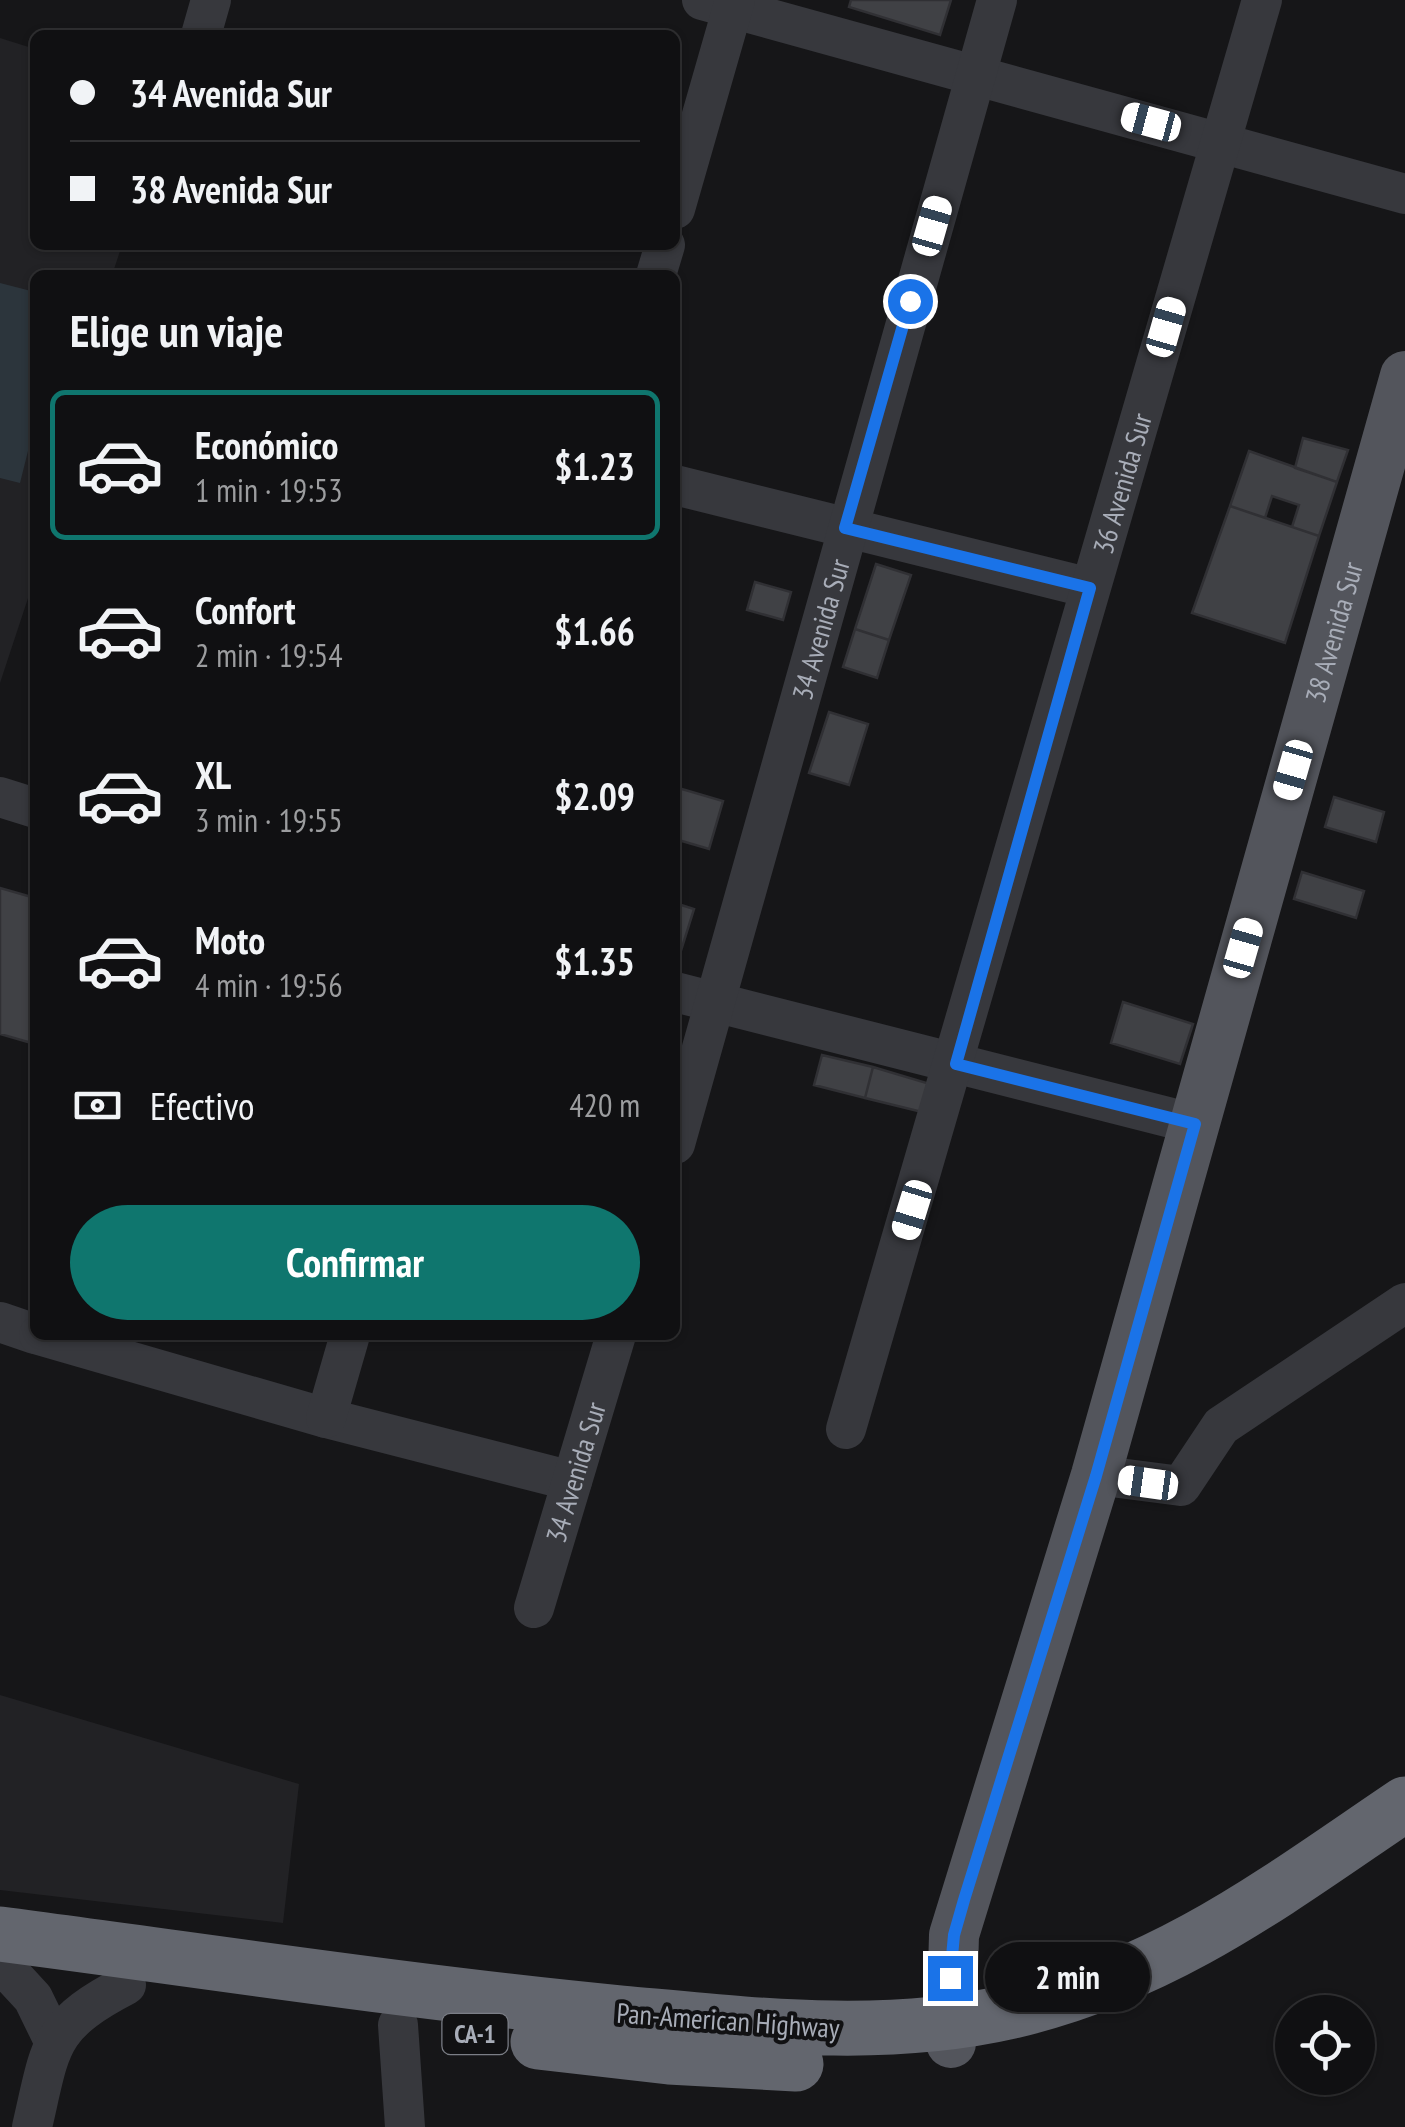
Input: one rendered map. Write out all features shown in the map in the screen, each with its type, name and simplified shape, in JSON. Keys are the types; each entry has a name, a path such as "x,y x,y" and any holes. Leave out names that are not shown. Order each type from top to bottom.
{"highway":[{"name":"Pan-American Highway","path":"3,1960 698,2020 832,2030 950,2032 1183,1949 1240,1918 1405,1804"},
{"name":"Pan-American Highway","path":"3,1960 126,1985 398,2025 669,2057 778,2064 856,2061 1045,2038 1124,2010 1274,1935 1405,1848"},
{"path":"856,2061 950,2032 1045,2038"}],"main road":[{"name":"38 Avenida Sur","path":"950,2032 954,1935 1096,1476 1405,376"}],"street":[{"path":"202,30 211,0"},
{"name":"34 Avenida Sur","path":"680,1128 718,1004 845,528 997,0"},
{"name":"36 Avenida Sur","path":"846,1429 956,1064 1262,0"},
{"path":"680,188 723,3 1405,194"},
{"path":"680,486 1090,588"},
{"path":"680,993 1195,1124"},
{"path":"1096,1476 1181,1486 1221,1426 1405,1303"},
{"path":"0,1322 30,1332"},
{"path":"326,1418 349,1340"},
{"name":"34 Avenida Sur","path":"534,1608 614,1340"},
{"path":"90,1343 326,1418 572,1480"},
{"path":"3,1960 33,1998 53,2040"},
{"path":"32,2127 53,2040 80,2008 126,1985"},
{"path":"398,2025 406,2127"}],"shaded area":[{"path":"0,38 30,47 30,250 120,250 114,270 30,270 30,592 0,683"},
{"path":"0,283 30,291 30,443 20,483 0,478"},
{"path":"0,1695 299,1784 283,1923 0,1890"}],"building":[{"path":"851,0 951,0 940,35 849,7"},
{"path":"1303,438 1348,450 1337,482 1295,468"},
{"path":"1249,451 1337,482 1319,536 1292,527 1299,505 1272,496 1265,518 1230,506"},
{"path":"1230,506 1319,536 1285,643 1192,613"},
{"path":"876,564 911,575 889,640 855,629"},
{"path":"755,582 791,592 783,620 747,610"},
{"path":"855,629 889,640 877,678 843,667"},
{"path":"829,712 868,724 849,785 809,773"},
{"path":"680,788 723,801 709,849 680,840"},
{"path":"1334,797 1384,812 1376,842 1325,827"},
{"path":"1302,872 1364,891 1356,918 1294,899"},
{"path":"0,888 30,897 30,1043 0,1034"},
{"path":"680,905 694,909 680,954"},
{"path":"1123,1002 1193,1024 1180,1064 1111,1043"},
{"path":"822,1055 873,1067 865,1098 814,1085"},
{"path":"873,1067 930,1084 922,1112 865,1098"}],"route":[{"path":"910,301 845,528 1090,588 956,1064 1195,1124 1096,1476 1008,1766 974,1864 954,1935 950,1978"}]}
